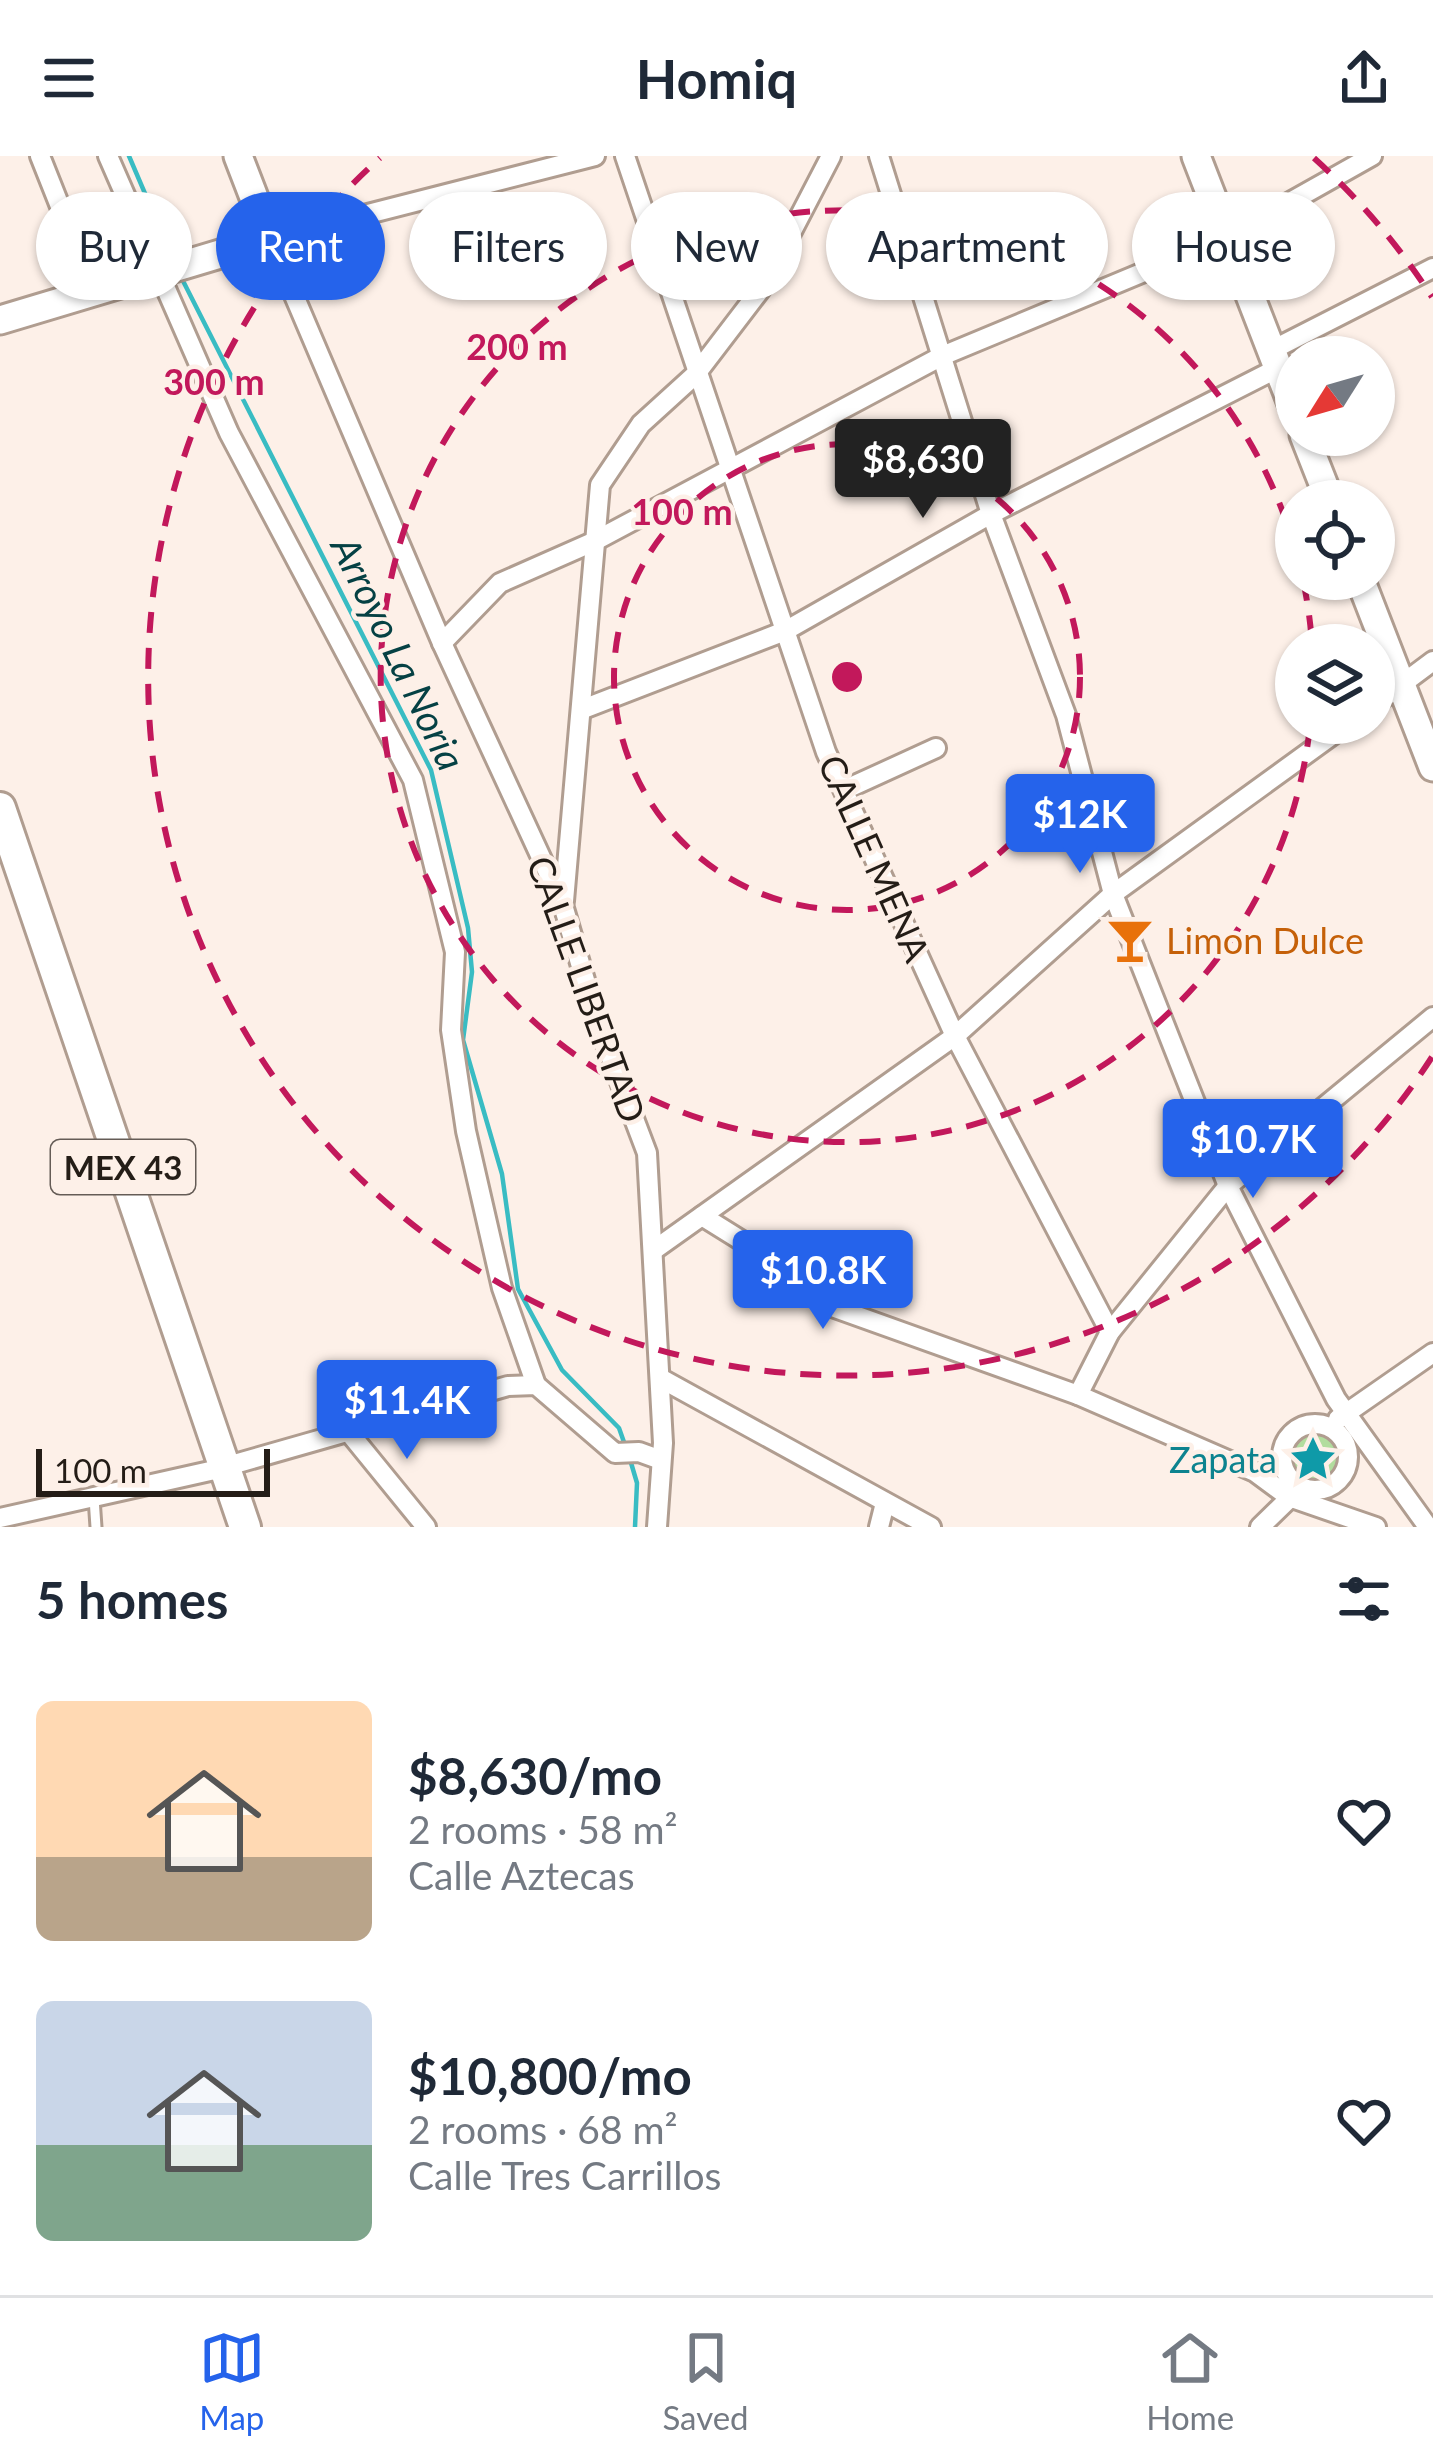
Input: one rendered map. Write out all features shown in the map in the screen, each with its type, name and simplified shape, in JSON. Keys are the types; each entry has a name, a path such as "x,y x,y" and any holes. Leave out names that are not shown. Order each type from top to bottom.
{"main road":[{"name":"CALLE LIBERTAD","path":"238,156 252,192"},
{"path":"1196,156 1210,192"},
{"path":"2,313 59,300"},
{"path":"1252,300 1275,359"},
{"path":"1368,600 1433,767"},
{"name":"MEX 43","path":"0,808 114,1165 218,1468 245,1527"},
{"name":"MEX 43","path":"0,861 114,1165"},
{"name":"MEX 43","path":"218,1468 227,1527"}],"street":[{"path":"40,156 54,192"},
{"path":"108,156 124,192"},
{"path":"385,210 595,156"},
{"name":"CALLE MENA","path":"625,156 784,631 844,790 955,1036 1110,1332"},
{"path":"563,905 600,485 640,424 696,374 764,286 831,156"},
{"path":"879,156 991,514 1066,716 1113,894 1228,1186 1345,1415 1428,1527"},
{"path":"1308,192 1372,156"},
{"path":"1315,336 1433,268"},
{"path":"442,643 500,584 730,472 942,356 1132,277"},
{"path":"173,300 229,433 413,780 454,952 452,1030 466,1131 502,1288 536,1385 615,1453 639,1452 662,1460"},
{"name":"CALLE LIBERTAD","path":"296,300 442,643 563,905 597,1022 647,1153 660,1378 662,1460 657,1527"},
{"path":"583,709 784,631 1275,359"},
{"path":"1395,689 1433,661"},
{"path":"654,1250 955,1036 1113,894 1320,744"},
{"path":"844,790 936,748"},
{"path":"1078,1396 1110,1332 1228,1186 1433,1017"},
{"path":"702,1216 811,1284 835,1308 1078,1396 1376,1527"},
{"path":"1299,1493 1284,1466 1291,1433 1345,1415 1433,1353"},
{"path":"660,1378 931,1527"},
{"path":"0,1518 218,1468 508,1386 536,1385"},
{"path":"1260,1527 1299,1493 1324,1490 1342,1477 1345,1415"},
{"path":"1322,1425 1346,1446"},
{"path":"347,1430 426,1527"},
{"path":"1255,1472 1284,1466"},
{"path":"879,1527 885,1503"}],"lane":[{"path":"94,1498 96,1527"}],"green space":[{"path":"1315,1431 1333,1439 1341,1457 1333,1475 1315,1483 1297,1475 1289,1457 1297,1439"}],"waterway":[{"name":"Arroyo La Noria","path":"129,156 144,192"},
{"name":"Arroyo La Noria","path":"192,299 431,770 468,928 472,972 463,1040 502,1174 518,1289 562,1370 619,1428 625,1445"},
{"name":"Arroyo La Noria","path":"629,1456 637,1483 635,1527"}],"place":[{"name":"Limon Dulce","path":"1130,940"},
{"name":"Zapata","path":"1313,1459"}]}
